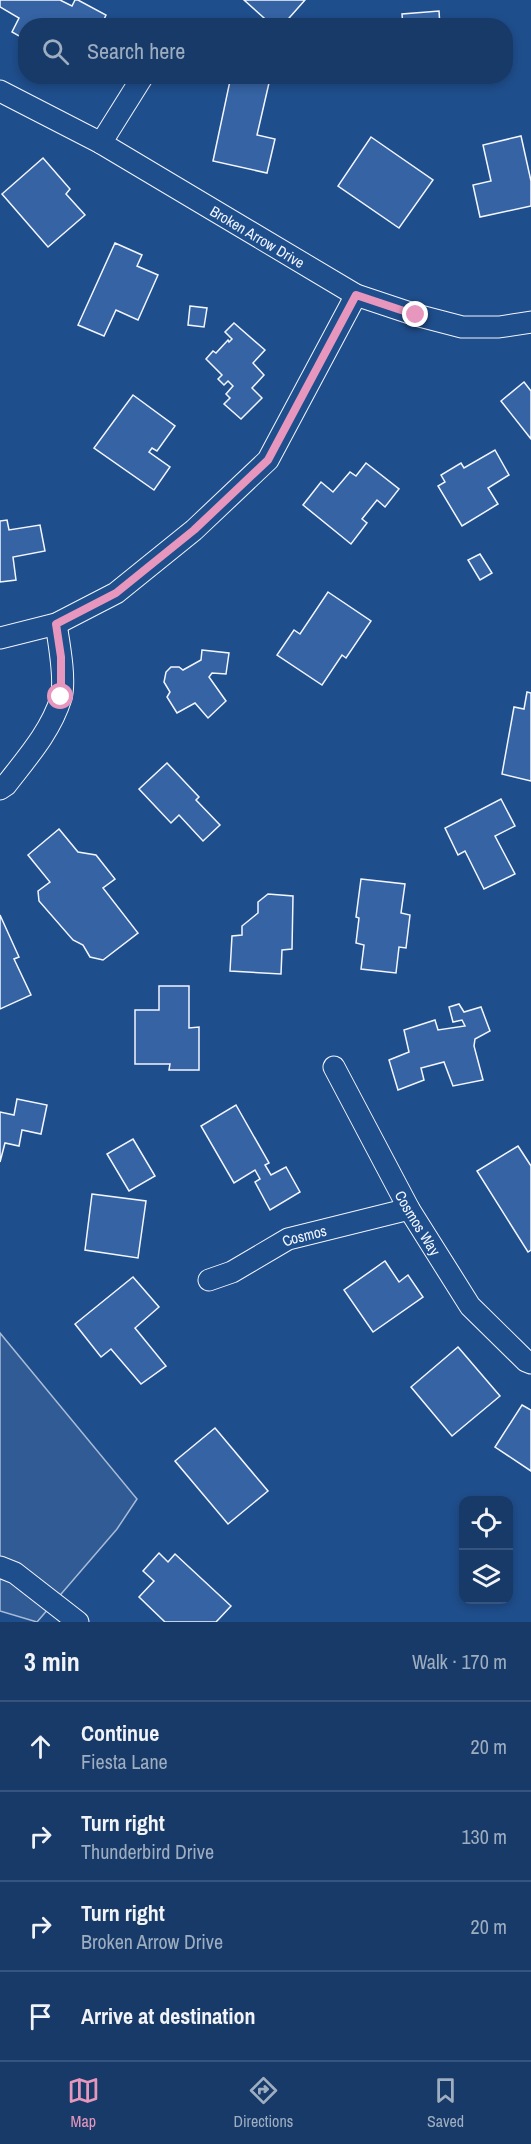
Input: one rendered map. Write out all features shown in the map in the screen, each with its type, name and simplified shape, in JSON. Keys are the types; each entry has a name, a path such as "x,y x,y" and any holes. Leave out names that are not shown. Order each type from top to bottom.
{"street":[{"path":"101,143 138,84"},
{"name":"Broken Arrow Drive","path":"0,91 101,143 356,295 416,315 462,327 499,327 531,322"},
{"path":"0,638 56,624 116,593 194,530 268,460 356,295"},
{"path":"0,789 6,785 42,738 61,697 61,657 56,624"},
{"name":"Cosmos Way","path":"333,1067 409,1209 470,1306 528,1362"},
{"name":"Cosmos","path":"209,1280 232,1272 288,1239 409,1209"},
{"path":"0,1567 15,1573 78,1622"}],"shaded area":[{"path":"0,1333 137,1499 117,1529 37,1622 0,1611"}],"building":[{"path":"0,0 60,0 72,6 75,0 78,0 106,15 105,18 19,18 0,7"},
{"path":"244,0 305,0 289,18 264,18"},
{"path":"439,11 439,18 402,18 402,14"},
{"path":"18,20 18,35 12,32"},
{"path":"229,84 269,84 257,135 275,139 267,173 213,161"},
{"path":"521,136 531,181 531,206 480,217 473,185 491,181 483,145"},
{"path":"371,137 433,180 399,228 338,186"},
{"path":"43,158 70,189 66,194 85,215 48,247 2,194"},
{"path":"115,243 142,255 137,266 158,275 138,320 116,310 104,336 78,325"},
{"path":"190,306 207,308 204,327 188,325"},
{"path":"234,323 265,350 253,363 264,375 252,388 262,398 241,419 224,404 230,398 226,394 233,386 228,381 224,385 218,379 222,375 206,359 213,351 216,353 228,340 229,342 232,339 225,332"},
{"path":"524,382 531,391 531,439 501,401"},
{"path":"133,395 175,426 157,451 152,448 149,452 170,467 154,490 94,448"},
{"path":"495,450 509,475 488,488 498,504 462,526 438,486 445,482 441,475 461,463 464,468"},
{"path":"366,463 399,489 385,507 377,500 362,519 367,523 351,544 303,505 321,482 333,492 350,472 356,476"},
{"path":"7,520 9,530 40,525 45,551 13,557 16,580 0,582 0,521"},
{"path":"480,554 492,573 480,580 468,560"},
{"path":"328,592 371,621 346,658 342,655 322,685 277,655 294,630 300,634"},
{"path":"202,650 229,653 226,674 212,673 209,677 226,701 208,718 195,703 177,713 167,697 170,692 164,682 166,672 171,667 179,667 183,670 201,660"},
{"path":"527,692 531,693 531,781 502,774 514,707 524,709"},
{"path":"167,763 199,797 196,800 220,825 203,841 179,815 171,823 139,789"},
{"path":"501,799 515,826 495,836 515,874 484,889 465,851 458,855 445,828"},
{"path":"59,829 78,852 96,855 115,879 103,888 138,933 103,960 90,957 83,945 73,940 39,901 38,891 50,882 28,855"},
{"path":"361,879 405,884 401,913 410,915 406,948 399,947 396,973 361,969 364,945 356,943 359,918 356,917"},
{"path":"268,894 293,896 292,949 282,950 281,974 230,971 232,936 242,935 242,926 258,913 258,902"},
{"path":"0,915 19,957 14,959 31,995 0,1009"},
{"path":"159,986 189,986 189,1028 199,1027 199,1070 169,1070 170,1064 135,1064 135,1010 159,1010"},
{"path":"459,1004 464,1012 481,1007 490,1031 475,1039 474,1046 483,1080 453,1086 444,1062 421,1068 424,1080 398,1090 389,1060 409,1052 404,1030 435,1020 438,1030 465,1026 462,1020 453,1022 449,1007"},
{"path":"17,1099 47,1105 41,1134 22,1130 19,1146 5,1143 0,1162 0,1112 14,1115"},
{"path":"236,1105 269,1163 265,1165 271,1175 286,1167 300,1192 270,1210 255,1182 260,1179 255,1170 234,1183 201,1126"},
{"path":"133,1139 155,1176 129,1191 107,1154"},
{"path":"518,1146 531,1166 531,1250 528,1252 477,1171"},
{"path":"92,1194 146,1201 138,1258 85,1250"},
{"path":"385,1261 399,1282 408,1275 423,1297 373,1332 344,1290"},
{"path":"133,1277 159,1307 135,1328 166,1366 141,1384 111,1349 101,1357 75,1324"},
{"path":"458,1347 500,1396 452,1436 411,1387"},
{"path":"522,1405 531,1410 531,1471 495,1447"},
{"path":"215,1428 268,1491 228,1524 175,1461"},
{"path":"159,1553 168,1562 175,1554 231,1606 216,1622 165,1622 139,1597 154,1581 143,1571"}],"route":[{"path":"61,697 61,657 56,624 116,593 194,530 268,460 356,295 416,315"}]}
